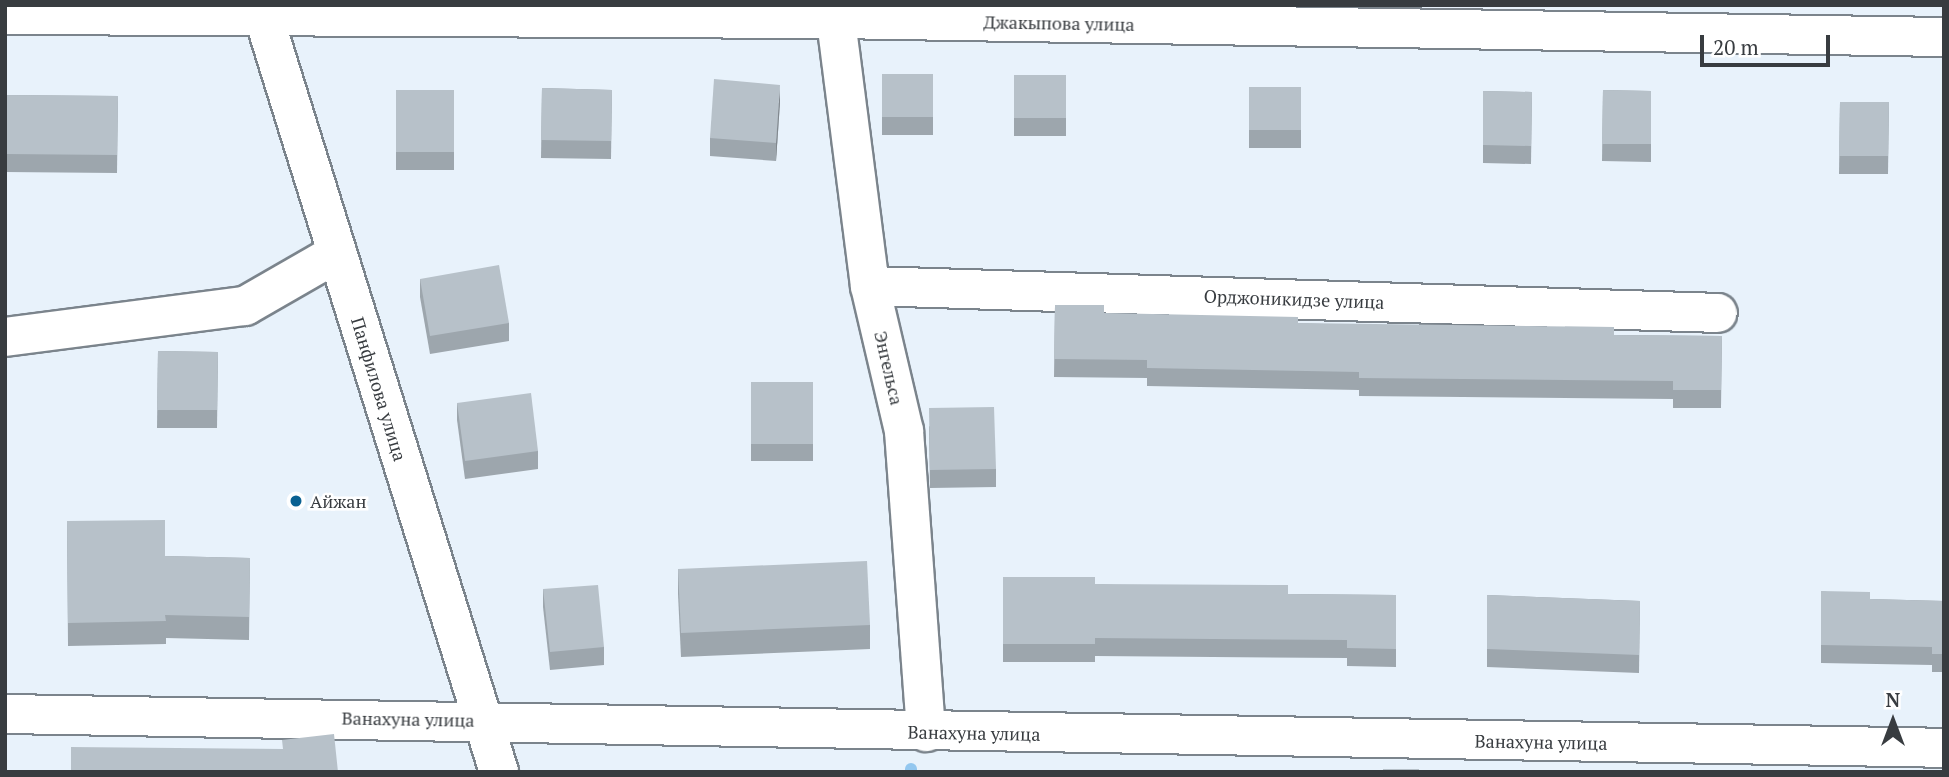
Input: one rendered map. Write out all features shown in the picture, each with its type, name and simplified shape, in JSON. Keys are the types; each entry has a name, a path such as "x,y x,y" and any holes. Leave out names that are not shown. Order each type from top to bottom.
{"street":[{"name":"Джакыпова улица","path":"5,15 262,11 834,12 1638,20 1944,37"},
{"name":"Панфилова улица","path":"262,11 499,772"},
{"name":"Энгельса","path":"834,12 870,286 904,430 926,732"},
{"path":"5,337 245,306 337,253"},
{"name":"Орджоникидзе улица","path":"870,286 1718,313"},
{"name":"Ванахуна улица","path":"5,714 483,720 926,732 1944,748"}],"building":[{"path":"882,74 933,74 933,117 882,117"},
{"path":"1014,75 1066,75 1066,118 1014,118"},
{"path":"714,79 780,85 776,143 710,138"},
{"path":"1249,87 1301,87 1301,130 1249,130"},
{"path":"542,88 612,90 611,141 541,140"},
{"path":"396,90 454,90 454,152 396,152"},
{"path":"1603,90 1651,91 1651,144 1602,144"},
{"path":"1483,91 1532,92 1531,146 1483,145"},
{"path":"5,95 118,96 117,155 5,154"},
{"path":"1840,102 1889,102 1888,156 1839,156"},
{"path":"499,265 509,323 430,336 420,279"},
{"path":"1055,305 1104,305 1104,313 1298,317 1298,323 1614,327 1614,335 1722,336 1721,390 1673,390 1673,381 1359,378 1359,372 1147,368 1147,360 1054,359"},
{"path":"158,351 218,352 217,410 157,410"},
{"path":"751,382 813,382 813,444 751,444"},
{"path":"531,393 538,451 465,461 457,403"},
{"path":"994,407 996,469 930,470 929,408"},
{"path":"165,520 165,556 250,558 249,617 165,615 166,621 68,623 67,521"},
{"path":"867,561 870,625 681,633 678,569"},
{"path":"1003,577 1095,577 1095,584 1288,585 1288,594 1396,595 1396,649 1347,648 1347,640 1095,638 1095,644 1003,644"},
{"path":"598,585 604,647 550,652 543,589"},
{"path":"1821,591 1870,592 1870,599 1944,601 1944,654 1932,654 1932,647 1821,645"},
{"path":"1487,595 1640,601 1639,655 1487,649"},
{"path":"334,734 338,772 71,772 71,747 283,749 282,740"},
{"path":"1383,769 1419,769 1419,772 1383,772"}],"place":[{"name":"Айжан","path":"296,501"}]}
